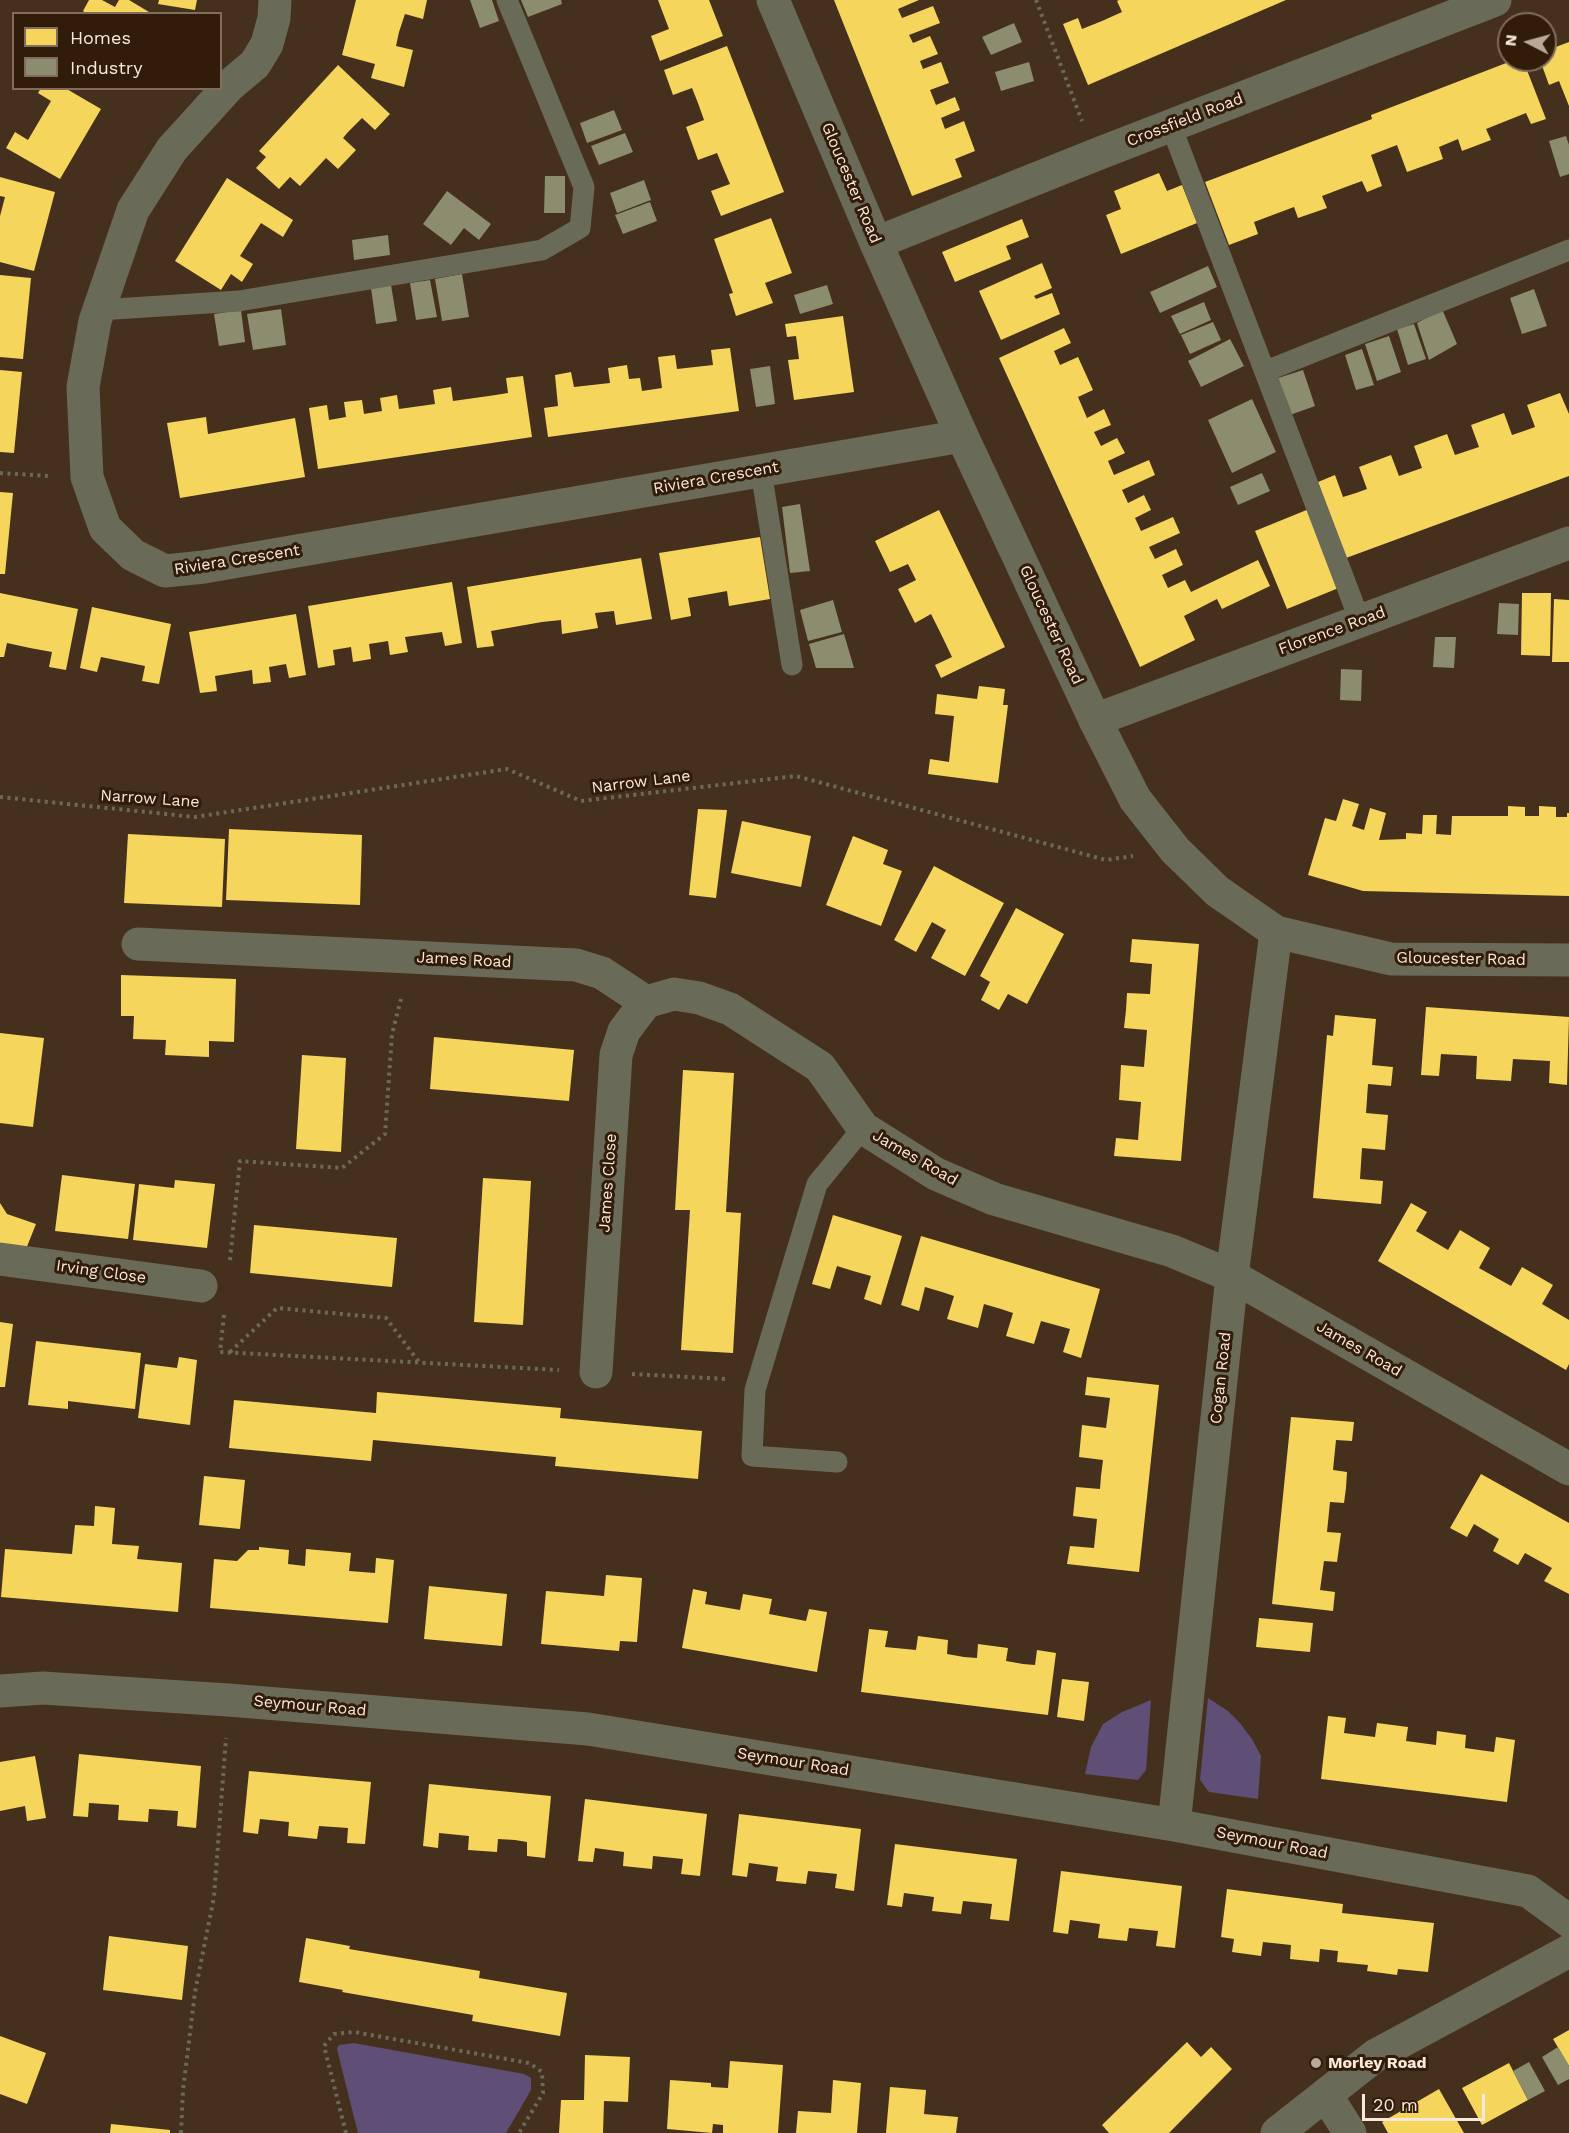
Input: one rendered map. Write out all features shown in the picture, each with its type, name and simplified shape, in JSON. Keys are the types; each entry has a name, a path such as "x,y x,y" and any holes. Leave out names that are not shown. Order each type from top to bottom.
{"street":[{"name":"Riviera Crescent","path":"275,0 274,18 267,44 255,64 230,85 172,149 133,210 95,321 83,387 87,477 105,528 133,555 165,571 204,567 962,436"},
{"name":"Gloucester Road","path":"773,0 876,243 962,436 1095,720 1135,799 1175,850 1217,891 1276,932 1391,959 1569,960"},
{"name":"Crossfield Road","path":"876,243 1095,155 1495,0"},
{"name":"Florence Road","path":"1095,720 1569,543"},
{"name":"Cogan Road","path":"1174,1825 1232,1276 1276,932"},
{"name":"James Road","path":"138,944 576,965 602,973 646,1002 674,994 699,998 730,1009 820,1067 863,1128 936,1174 994,1200 1172,1251 1232,1276 1569,1469"},
{"name":"James Close","path":"596,1372 616,1055 624,1031 646,1002"},
{"name":"Irving Close","path":"0,1259 201,1286"},
{"name":"Seymour Road","path":"0,1691 43,1688 228,1700 588,1729 1174,1825 1528,1892 1569,1921"},
{"path":"1277,2133 1376,2055 1569,1951"},
{"path":"1326,2095 1350,2133"}],"lane":[{"path":"99,310 239,301 543,250 580,228 584,187 507,0"},
{"path":"1171,126 1360,621"},
{"path":"1266,371 1569,250"},
{"path":"761,471 792,665"},
{"path":"837,1462 752,1456 755,1390 817,1184 863,1128"}],"path":[{"path":"1036,0 1095,155"},
{"path":"0,473 87,477"},
{"name":"Narrow Lane","path":"0,797 195,817 507,769 581,801 796,776 1106,860 1175,850"},
{"path":"230,1262 240,1161 342,1168 385,1134 392,1034 403,994 426,959"},
{"path":"225,1307 220,1352 758,1381"},
{"path":"230,1352 277,1308 386,1318 419,1362"},
{"path":"181,2133 183,2090 195,1992 214,1897 228,1700"},
{"path":"346,2133 324,2046 334,2034 354,2032 529,2063 542,2072 543,2093 519,2133"}],"shaded area":[{"path":"1208,1698 1228,1711 1240,1723 1261,1756 1258,1799 1209,1792 1200,1780"},
{"path":"1151,1700 1146,1770 1138,1780 1085,1774 1091,1747 1103,1724 1122,1712"},
{"path":"354,2043 524,2074 531,2078 531,2090 506,2133 358,2133 337,2049 339,2045"}],"building: Homes":[{"path":"89,0 102,0 115,7 119,0 129,0 149,12 84,12"},
{"path":"159,0 197,0 195,10 158,4"},
{"path":"356,0 427,0 423,19 405,14 399,32 396,46 413,50 404,87 371,78 375,64 342,55"},
{"path":"658,0 709,0 723,36 660,61 651,36 669,29"},
{"path":"834,0 919,0 898,9 902,18 933,6 940,23 909,35 913,43 930,36 938,54 920,61 923,69 941,62 949,83 930,90 936,105 955,97 960,110 941,118 945,129 964,121 975,151 955,159 962,177 912,196"},
{"path":"1286,0 1088,85 1063,24 1078,18 1082,29 1102,21 1122,12 1117,1"},
{"path":"1569,42 1569,106 1559,81 1549,85 1544,72 1557,72 1557,46"},
{"path":"727,46 784,192 721,216 711,191 730,184 717,153 698,160 686,127 704,120 698,103 692,88 673,95 664,70"},
{"path":"338,65 390,114 375,130 362,118 348,132 343,138 356,150 338,169 326,158 300,186 290,177 279,189 256,168 266,157 259,151"},
{"path":"1497,67 1497,72 1528,72 1546,119 1531,124 1526,113 1486,129 1491,140 1462,151 1458,139 1439,147 1443,159 1407,172 1397,145 1371,155 1382,186 1367,192 1362,181 1322,196 1327,208 1298,218 1294,207 1254,222 1258,234 1229,245 1205,182 1372,119 1371,115"},
{"path":"40,90 68,90 101,109 60,179 6,148 15,132 28,140 51,101 38,93"},
{"path":"1159,173 1167,191 1182,185 1197,223 1121,254 1106,215 1121,209 1114,191"},
{"path":"0,177 55,192 34,271 0,262 0,216 5,197 0,196"},
{"path":"227,178 293,220 283,237 261,223 240,256 253,264 242,282 231,274 221,290 175,261"},
{"path":"771,218 792,273 765,283 773,303 736,316 729,294 733,293 714,239"},
{"path":"1022,219 1029,237 1006,246 1011,259 955,282 942,252"},
{"path":"1042,263 1052,288 1034,296 1036,299 1052,293 1060,314 1001,340 979,291"},
{"path":"0,275 31,278 23,359 0,357"},
{"path":"843,316 854,392 794,400 788,360 799,359 796,336 787,337 785,324"},
{"path":"1064,328 1071,343 1054,351 1060,365 1078,357 1093,390 1078,397 1087,418 1104,409 1111,425 1094,432 1101,446 1117,438 1125,453 1108,461 1114,475 1149,460 1155,475 1122,490 1128,503 1144,495 1151,510 1135,518 1141,531 1173,517 1180,533 1149,547 1155,559 1176,549 1183,565 1162,575 1168,588 1185,580 1191,592 1258,560 1270,586 1222,609 1217,599 1184,616 1195,640 1140,667 999,358"},
{"path":"730,348 739,411 548,437 544,408 558,406 555,375 571,372 574,387 610,383 608,368 627,365 629,379 640,378 642,391 662,388 658,357 675,355 677,369 713,365 711,350"},
{"path":"0,370 22,372 14,453 0,452"},
{"path":"523,376 532,437 318,469 309,408 327,405 329,420 346,417 344,402 362,400 364,414 382,411 380,398 397,395 399,409 435,404 433,390 451,387 453,401 489,396 508,393 506,378"},
{"path":"1560,393 1569,414 1569,476 1346,558 1318,482 1335,475 1343,497 1367,489 1359,467 1391,455 1399,476 1422,468 1414,446 1447,434 1455,455 1479,447 1471,425 1504,413 1512,435 1535,427 1527,405"},
{"path":"206,417 208,434 295,418 305,477 180,498 167,423"},
{"path":"0,492 13,493 5,574 0,574"},
{"path":"1309,509 1341,587 1287,609 1255,531"},
{"path":"939,510 1005,647 941,678 935,665 952,657 941,634 931,614 915,623 898,589 916,580 908,564 890,572 875,541"},
{"path":"760,537 770,599 729,606 727,591 688,598 691,616 671,620 659,553"},
{"path":"641,558 652,619 616,625 614,611 595,613 598,628 562,634 561,620 542,622 491,631 494,646 477,648 467,587"},
{"path":"452,582 462,643 445,646 442,632 405,637 408,652 390,655 388,641 369,644 371,659 353,662 351,647 333,650 335,665 318,668 308,606"},
{"path":"0,593 78,609 66,670 49,667 52,652 7,643 4,657 0,657"},
{"path":"1522,593 1551,593 1550,656 1521,655"},
{"path":"1554,599 1569,600 1569,662 1552,662"},
{"path":"92,607 171,624 159,684 142,681 145,666 101,657 97,672 80,668"},
{"path":"296,614 306,675 289,678 286,664 269,667 271,682 253,684 252,670 215,676 217,691 200,693 189,632"},
{"path":"979,686 1005,689 1003,705 1008,705 998,783 928,774 930,759 949,762 954,716 935,714 937,694 977,699"},
{"path":"1343,799 1359,804 1352,826 1364,830 1370,808 1386,813 1379,840 1406,839 1406,833 1422,834 1423,815 1437,815 1436,834 1451,835 1452,816 1508,816 1508,806 1525,807 1525,816 1539,816 1539,806 1556,807 1556,817 1567,817 1569,813 1569,896 1363,891 1308,875 1325,818 1336,821"},
{"path":"698,809 727,810 716,898 689,895"},
{"path":"742,821 811,836 801,887 731,873"},
{"path":"229,829 362,835 360,905 226,900"},
{"path":"128,834 225,839 222,907 124,903"},
{"path":"853,836 888,850 883,864 902,871 881,926 826,905"},
{"path":"934,866 1004,903 965,976 931,958 946,930 932,922 916,952 894,940"},
{"path":"1016,908 1064,934 1027,1004 1008,994 999,1010 981,1000 990,982 980,976"},
{"path":"1132,939 1199,944 1181,1161 1114,1156 1116,1138 1138,1140 1141,1102 1119,1100 1121,1065 1144,1067 1147,1030 1124,1028 1127,993 1150,994 1152,964 1130,962"},
{"path":"121,975 236,979 234,1042 209,1041 209,1057 165,1055 166,1040 133,1039 134,1016 121,1016"},
{"path":"1426,1007 1569,1017 1567,1085 1549,1083 1550,1061 1513,1059 1511,1081 1476,1079 1477,1056 1441,1054 1439,1076 1421,1075"},
{"path":"1335,1015 1376,1019 1372,1065 1393,1067 1391,1086 1368,1084 1366,1113 1388,1115 1385,1150 1362,1148 1360,1179 1383,1181 1381,1204 1313,1198 1327,1035 1333,1036"},
{"path":"0,1033 44,1038 33,1127 0,1123"},
{"path":"434,1037 574,1050 569,1101 430,1089"},
{"path":"302,1055 346,1058 341,1152 296,1149"},
{"path":"683,1070 734,1073 726,1212 741,1213 733,1353 681,1350 690,1210 675,1210"},
{"path":"62,1175 135,1184 128,1239 55,1231"},
{"path":"483,1178 531,1181 523,1325 474,1322"},
{"path":"175,1180 215,1184 207,1248 133,1240 139,1184 174,1188"},
{"path":"0,1203 7,1214 36,1224 22,1259 0,1251"},
{"path":"1411,1203 1427,1212 1416,1231 1448,1250 1460,1230 1490,1248 1479,1268 1511,1286 1522,1267 1553,1285 1542,1304 1569,1320 1569,1364 1566,1370 1378,1261"},
{"path":"833,1215 902,1236 881,1305 864,1299 871,1276 837,1266 830,1289 812,1284"},
{"path":"254,1225 397,1238 392,1287 250,1273"},
{"path":"921,1236 1100,1289 1081,1358 1063,1352 1070,1329 1041,1321 1034,1344 1006,1336 1013,1313 984,1304 978,1328 947,1319 954,1296 925,1287 919,1311 901,1305"},
{"path":"0,1322 13,1324 5,1387 0,1387"},
{"path":"36,1341 141,1353 135,1409 68,1401 68,1409 28,1405"},
{"path":"179,1357 197,1360 190,1425 138,1418 145,1364 177,1368"},
{"path":"1087,1377 1159,1385 1139,1572 1067,1564 1070,1546 1094,1548 1097,1519 1073,1516 1076,1487 1100,1489 1103,1460 1079,1457 1082,1425 1106,1428 1110,1398 1085,1395"},
{"path":"377,1392 561,1408 560,1418 702,1431 698,1479 555,1466 556,1457 373,1440 371,1461 229,1448 234,1400 376,1413"},
{"path":"1291,1417 1354,1422 1352,1441 1336,1440 1333,1470 1347,1472 1346,1488 1344,1503 1330,1502 1327,1532 1341,1533 1337,1562 1324,1561 1320,1590 1335,1592 1333,1611 1272,1604"},
{"path":"1481,1474 1569,1523 1569,1594 1544,1581 1552,1568 1525,1553 1518,1565 1493,1551 1499,1539 1474,1524 1467,1537 1450,1528"},
{"path":"204,1476 245,1480 240,1529 199,1525"},
{"path":"95,1506 115,1508 112,1544 139,1546 137,1559 182,1563 178,1612 1,1597 5,1549 72,1554 75,1525 94,1526"},
{"path":"259,1547 289,1550 288,1564 305,1566 306,1549 351,1553 349,1571 375,1573 376,1558 394,1560 388,1623 210,1608 214,1559 237,1561 248,1550 259,1550"},
{"path":"606,1575 642,1578 637,1642 620,1641 619,1651 541,1644 546,1591 604,1596"},
{"path":"429,1586 507,1594 502,1646 424,1639"},
{"path":"693,1589 707,1592 705,1604 740,1610 743,1594 772,1599 769,1614 806,1621 809,1609 827,1612 817,1672 682,1648"},
{"path":"1259,1618 1313,1623 1310,1652 1256,1647"},
{"path":"869,1629 888,1631 885,1647 916,1650 918,1636 948,1640 947,1654 977,1658 978,1644 1008,1648 1006,1661 1035,1665 1037,1650 1056,1653 1048,1715 861,1692"},
{"path":"1062,1679 1089,1682 1084,1721 1057,1717"},
{"path":"1328,1716 1346,1718 1344,1733 1375,1737 1377,1723 1408,1727 1406,1741 1436,1745 1437,1731 1466,1735 1465,1748 1494,1752 1496,1737 1515,1740 1507,1802 1321,1779"},
{"path":"79,1754 201,1766 196,1828 177,1826 178,1811 149,1809 148,1822 118,1820 119,1805 89,1803 88,1817 73,1816"},
{"path":"35,1756 46,1818 27,1821 25,1806 0,1811 0,1762"},
{"path":"249,1771 371,1782 365,1844 347,1843 348,1828 319,1826 317,1839 288,1836 289,1822 260,1819 258,1834 243,1832"},
{"path":"429,1784 551,1796 545,1858 527,1856 527,1842 515,1840 498,1839 497,1852 468,1850 469,1836 439,1833 438,1848 423,1846"},
{"path":"585,1799 707,1814 700,1876 681,1874 683,1859 653,1856 652,1869 623,1866 624,1852 595,1848 593,1862 578,1861"},
{"path":"739,1814 861,1829 854,1891 835,1888 837,1874 808,1871 806,1884 776,1881 778,1867 749,1863 747,1877 732,1875"},
{"path":"895,1844 1017,1859 1009,1921 990,1919 992,1904 963,1901 961,1914 932,1911 934,1897 904,1893 902,1907 887,1905"},
{"path":"1061,1871 1182,1886 1175,1948 1156,1946 1158,1931 1129,1928 1127,1941 1098,1938 1100,1924 1070,1920 1068,1934 1053,1932"},
{"path":"1227,1889 1343,1904 1342,1913 1434,1923 1428,1972 1398,1969 1397,1975 1367,1971 1368,1965 1337,1962 1338,1951 1320,1949 1319,1962 1290,1959 1291,1945 1263,1942 1261,1956 1232,1952 1234,1939 1221,1937"},
{"path":"109,1936 188,1946 182,2000 103,1990"},
{"path":"306,1938 350,1946 349,1949 480,1971 479,1978 567,1993 560,2036 472,2021 473,2015 342,1992 343,1990 299,1982"},
{"path":"1569,2030 1569,2066 1553,2039"},
{"path":"0,2036 46,2053 27,2104 0,2094"},
{"path":"1187,2042 1201,2057 1211,2047 1232,2069 1169,2133 1109,2133 1102,2125"},
{"path":"585,2055 630,2057 628,2102 604,2101 603,2133 559,2133 561,2100 584,2100"},
{"path":"730,2061 783,2065 778,2133 723,2133 723,2125 713,2124 712,2133 667,2129 670,2080 711,2083 711,2087 728,2088"},
{"path":"1509,2063 1528,2100 1482,2125 1462,2088"},
{"path":"833,2080 861,2083 857,2133 796,2133 798,2111 831,2113"},
{"path":"890,2087 926,2090 924,2114 958,2117 956,2133 886,2133"},
{"path":"1439,2089 1464,2133 1388,2133 1382,2122"},
{"path":"111,2124 170,2130 170,2133 110,2133"}],"building: Industry":[{"path":"470,0 492,0 499,21 480,28"},
{"path":"521,0 561,0 562,4 528,17"},
{"path":"1014,23 1022,42 991,55 982,37"},
{"path":"1029,62 1034,81 1001,91 995,72"},
{"path":"614,110 622,130 587,143 580,123"},
{"path":"625,133 633,152 599,165 591,146"},
{"path":"1566,136 1569,145 1569,174 1560,177 1549,141"},
{"path":"545,176 565,176 565,213 544,213"},
{"path":"644,180 651,200 617,213 610,193"},
{"path":"447,191 491,224 479,240 464,228 451,245 423,224"},
{"path":"650,202 657,221 623,234 615,215"},
{"path":"388,235 390,255 354,260 352,240"},
{"path":"1208,266 1217,287 1160,313 1150,292"},
{"path":"462,274 469,317 442,321 435,279"},
{"path":"430,280 437,317 416,320 410,283"},
{"path":"391,285 397,321 376,324 371,288"},
{"path":"827,285 833,304 800,314 794,295"},
{"path":"1534,289 1547,326 1522,334 1510,298"},
{"path":"1204,302 1211,320 1180,334 1171,316"},
{"path":"281,309 286,345 253,350 247,314"},
{"path":"1442,309 1457,344 1429,360 1417,323"},
{"path":"241,310 245,342 219,346 214,314"},
{"path":"1213,322 1221,340 1190,354 1181,335"},
{"path":"1414,324 1426,359 1408,365 1397,329"},
{"path":"1389,336 1401,372 1377,381 1365,344"},
{"path":"1230,339 1244,366 1201,387 1188,361"},
{"path":"1362,349 1374,385 1356,390 1345,355"},
{"path":"770,366 775,404 756,407 750,369"},
{"path":"1303,370 1315,406 1290,415 1278,378"},
{"path":"1252,399 1276,452 1232,473 1208,420"},
{"path":"1262,473 1270,491 1238,505 1230,487"},
{"path":"800,504 810,571 790,573 782,507"},
{"path":"833,600 842,632 808,641 800,610"},
{"path":"1499,603 1519,604 1518,635 1497,634"},
{"path":"844,634 854,668 816,668 809,644"},
{"path":"1435,637 1456,637 1454,668 1433,667"},
{"path":"1341,669 1362,670 1361,701 1340,700"},
{"path":"1558,2047 1569,2066 1569,2079 1558,2085 1542,2057"},
{"path":"1529,2062 1545,2091 1528,2100 1513,2071"}],"place":[{"name":"Morley Road","path":"1316,2063"}]}
